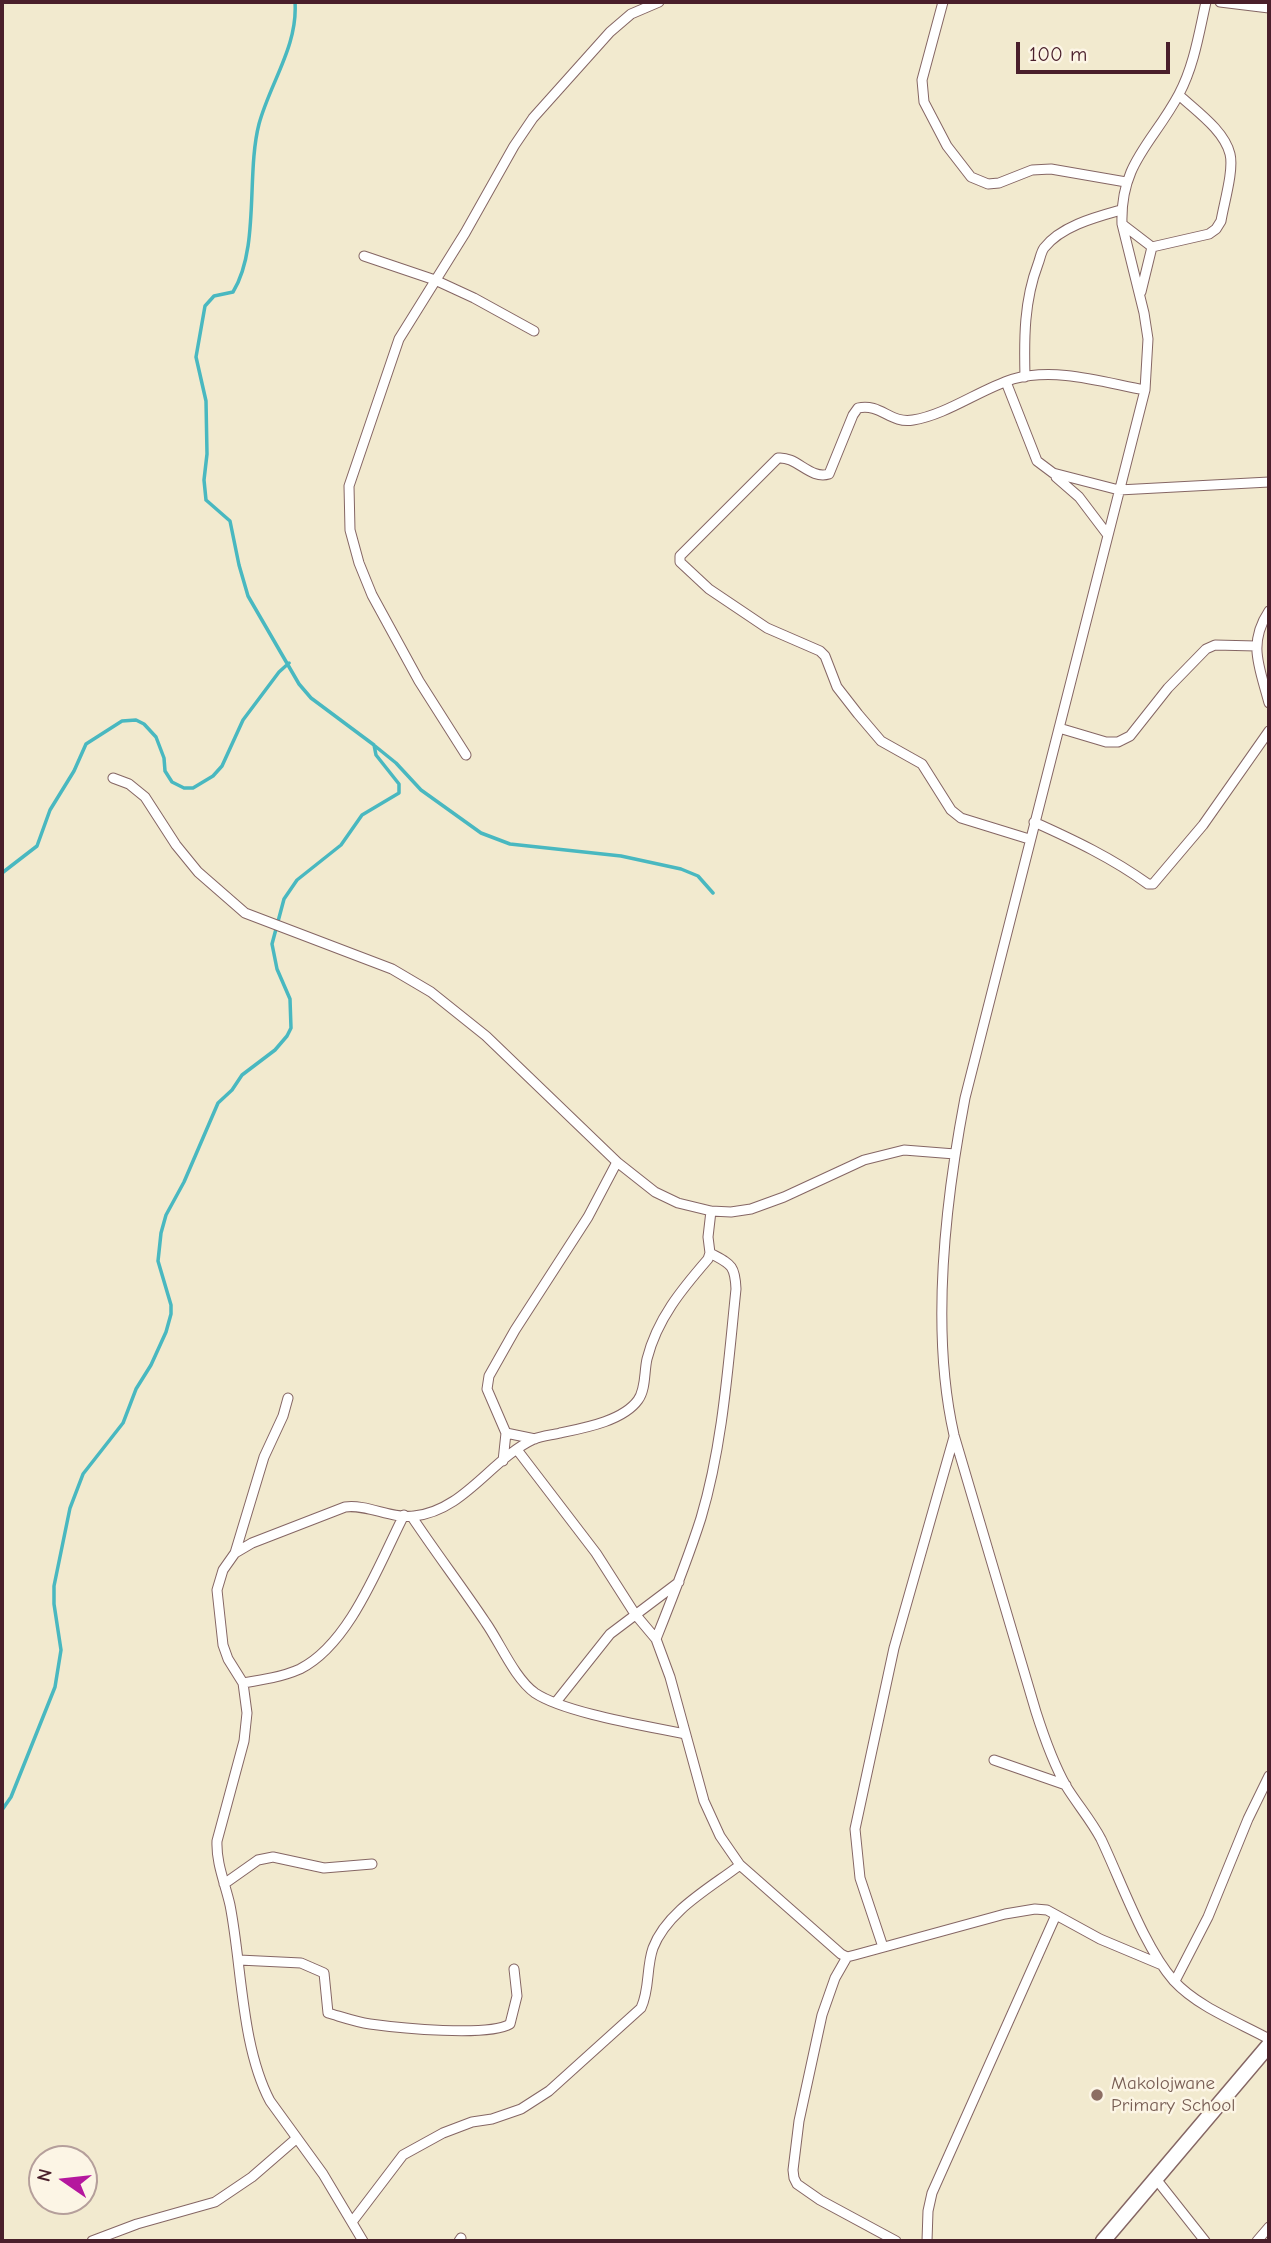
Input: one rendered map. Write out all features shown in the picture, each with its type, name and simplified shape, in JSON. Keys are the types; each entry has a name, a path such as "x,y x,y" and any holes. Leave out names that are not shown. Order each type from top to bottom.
{"main road":[{"path":"1103,2241 1269,2045"}],"street":[{"path":"466,755 419,681 372,595 350,530 349,486 399,339 533,118 610,32 631,14 659,2"},
{"path":"943,2 922,80 924,102 947,146 971,177 988,184 999,183 1032,170 1051,169 1126,182"},
{"path":"1206,2 1190,67 1178,95 1132,165 1126,182 1121,210 1122,224 1140,293 1147,340 1145,390 968,1085 955,1154 944,1273 942,1338 947,1405 954,1435 1036,1712 1066,1786 1095,1829 1162,1965 1175,1981 1198,2000 1269,2039"},
{"path":"1220,2 1269,8"},
{"path":"1152,247 1209,234 1221,221 1230,154 1224,141 1210,124 1178,95"},
{"path":"1025,377 1026,305 1044,249 1063,232 1093,218 1121,210"},
{"path":"1122,224 1152,247"},
{"path":"1140,293 1152,247"},
{"path":"364,257 435,281 534,331"},
{"path":"1029,839 961,818 951,810 922,764 881,741 858,715 837,688 825,656 820,651 767,628 709,589 680,562 680,556 778,458 788,457 815,474 829,474 858,408 874,407 897,420 916,420 1006,382 1053,373 1145,390"},
{"path":"1006,382 1037,461 1079,497 1107,534"},
{"path":"1053,473 1119,490 1269,482"},
{"path":"1269,611 1257,633 1255,646 1269,704"},
{"path":"1059,728 1106,742 1118,742 1130,737 1168,688 1206,649 1215,645 1255,646"},
{"path":"1034,822 1112,859 1148,884 1153,884 1203,825 1269,731"},
{"path":"113,778 129,785 145,797 176,845 208,881 245,913 392,969 431,992 486,1036 617,1162 654,1192 678,1203 711,1211 731,1212 768,1204 873,1157 905,1150 955,1154"},
{"path":"503,1461 506,1433 487,1389 489,1376 515,1330 588,1217 617,1162"},
{"path":"234,1553 252,1543 345,1507 355,1506 408,1516 434,1511 466,1493 503,1461 535,1439 621,1414 638,1400 647,1359 671,1303 708,1259 711,1211"},
{"path":"656,1639 701,1516 719,1435 736,1274 731,1265 710,1253"},
{"path":"288,1398 283,1416 264,1457 234,1553 223,1570 217,1590 223,1645 243,1684 247,1713 244,1741 217,1854 239,1959 252,2049 264,2088 323,2174 363,2241"},
{"path":"506,1433 535,1439"},
{"path":"883,1947 860,1878 855,1829 894,1648 954,1435"},
{"path":"518,1451 596,1553 635,1614 656,1639 670,1676 711,1821 740,1865 847,1956"},
{"path":"243,1684 285,1675 323,1654 354,1613 408,1516"},
{"path":"408,1516 486,1623 524,1682 534,1692 578,1710 685,1734"},
{"path":"556,1702 600,1644 679,1582"},
{"path":"994,1760 1066,1786"},
{"path":"1175,1981 1208,1917 1248,1819 1269,1776"},
{"path":"224,1884 258,1860 273,1857 324,1868 372,1864"},
{"path":"352,2222 403,2155 443,2133 521,2109 549,2091 641,2007 647,1995 653,1949 661,1931 673,1916 740,1865"},
{"path":"896,2241 820,2200 797,2184 794,2178 799,2121 821,2015 835,1978 847,1956 1005,1914 1035,1909 1047,1910 1100,1939 1162,1965"},
{"path":"927,2241 928,2211 932,2193 1056,1915"},
{"path":"239,1959 301,1963 324,1973 328,2013 368,2024 463,2031 502,2029 510,2024 517,1996 514,1969"},
{"path":"92,2241 137,2224 215,2202 252,2177 297,2138"},
{"path":"1156,2179 1205,2241"},
{"path":"1257,2241 1269,2227"}],"waterway":[{"path":"2,1810 11,1797 55,1687 61,1650 54,1586 70,1508 83,1474 123,1423 136,1389 166,1332 171,1314 171,1305 158,1261 166,1215 184,1182 218,1103 232,1090 242,1075 275,1050 291,1028 290,999 277,969 272,944 284,899 297,880 341,845 362,815 399,793 399,784 376,755 374,745 311,698 299,684 248,596 230,521 206,500 206,401 196,357 205,306 214,296 233,292 247,254 255,144 264,109 288,49 295,18 295,2"},
{"path":"2,873 37,846 50,810 74,771 86,744 122,721 136,720 144,724 156,737 164,758 165,771 172,782 184,788 193,788 213,776 222,766 243,720 279,672 289,663"},
{"path":"375,746 396,763 421,790 481,833 510,844 621,856 681,869 698,876 713,893"}],"place":[{"name":"Makolojwane Primary School","path":"1097,2095"}]}
